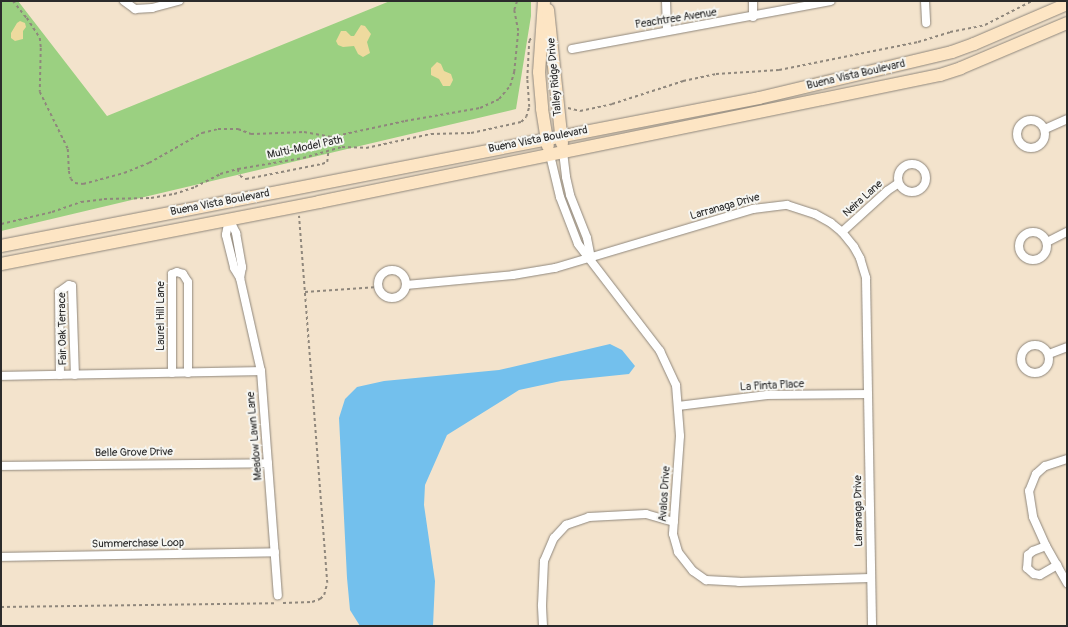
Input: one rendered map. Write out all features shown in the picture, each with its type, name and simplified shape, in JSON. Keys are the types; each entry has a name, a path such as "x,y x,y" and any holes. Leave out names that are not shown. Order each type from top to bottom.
{"main road":[{"name":"Talley Ridge Drive","path":"545,1 541,34 539,72 550,155"},
{"name":"Talley Ridge Drive","path":"545,1 554,55 560,136 563,152"},
{"name":"Buena Vista Boulevard","path":"1,246 759,98 933,57 974,44 1067,4"},
{"name":"Buena Vista Boulevard","path":"1,264 550,155 940,75 962,68 1067,23"},
{"path":"225,202 229,219"}],"street":[{"path":"124,1 135,9 152,8 179,1"},
{"path":"666,1 667,31"},
{"path":"753,1 753,17"},
{"name":"Peachtree Avenue","path":"572,48 753,17 831,1"},
{"path":"925,1 926,23"},
{"path":"1044,129 1067,119"},
{"name":"Avalos Drive","path":"563,152 567,183 587,238 591,259"},
{"name":"Avalos Drive","path":"550,155 556,186 578,244 660,351 676,385 680,436 673,534 678,552 693,571 706,580 739,582 870,578"},
{"name":"Neira Lane","path":"842,232 887,191 899,183"},
{"name":"Larranaga Drive","path":"406,285 513,276 555,268 591,259 753,209 771,206 787,205 802,209 815,214 842,232 860,258 866,278 872,626"},
{"name":"Meadow Lawn Lane","path":"229,219 236,233 242,267 240,278 261,371 278,595"},
{"path":"1047,242 1067,232"},
{"path":"390,270 403,276 406,285 402,293 395,298 382,295 378,287 379,278 382,274 390,270"},
{"name":"Laurel Hill Lane","path":"172,373 172,274 177,272 183,274 188,282 188,372"},
{"name":"Fair Oak Terrace","path":"60,375 59,292 69,285 72,286 75,375"},
{"path":"1049,354 1067,346"},
{"path":"1,376 261,371"},
{"name":"La Pinta Place","path":"678,406 767,395 868,394"},
{"path":"1067,459 1045,466 1036,474 1029,491 1033,517 1046,546 1067,583"},
{"name":"Belle Grove Drive","path":"1,466 268,462"},
{"path":"543,626 542,605 544,561 554,538 566,525 589,517 646,514 674,522"},
{"path":"1046,546 1033,551 1028,556 1026,561 1027,568 1034,574 1040,575 1057,565"},
{"name":"Summerchase Loop","path":"1,557 275,552"}],"path":[{"path":"13,1 27,18 40,38 42,48 40,92 68,148 69,172 71,179 75,183 83,184 124,173 149,163 202,133 218,129 238,129 251,134 304,132 331,137 406,121 480,108 499,99 510,86 514,72 518,31 514,10 517,1"},
{"path":"567,108 580,111 612,104 683,81 716,74 779,70 918,42 950,32 985,25 1032,1"},
{"name":"Multi-Model Path","path":"1,224 52,212 81,202 104,199 151,198 174,194 195,187 220,174 238,169 303,158 342,147 366,148 430,134 482,132 521,122 526,116 528,107 527,79 529,41 533,36 541,34"},
{"path":"238,169 240,176 246,179 322,164 327,162 328,152"},
{"path":"1,607 312,602 324,595 327,583 300,216"},
{"path":"305,292 378,287"}],"green space":[{"path":"1,1 18,1 107,116 390,1 531,1 531,16 516,109 1,231"}],"sand":[{"path":"20,21 25,23 26,27 23,31 23,39 15,41 11,38 11,33"},
{"path":"361,25 365,26 371,34 367,42 370,53 363,57 358,54 354,46 343,47 338,45 336,41 341,31 346,31 351,36 354,36"},
{"path":"437,62 441,64 444,71 451,74 453,80 450,86 443,86 439,79 431,75 431,68"}],"water":[{"path":"610,344 622,350 635,366 629,374 561,381 519,390 447,435 425,485 424,505 435,581 433,626 360,626 350,610 347,578 339,418 345,399 357,387 384,381 499,370"}]}
